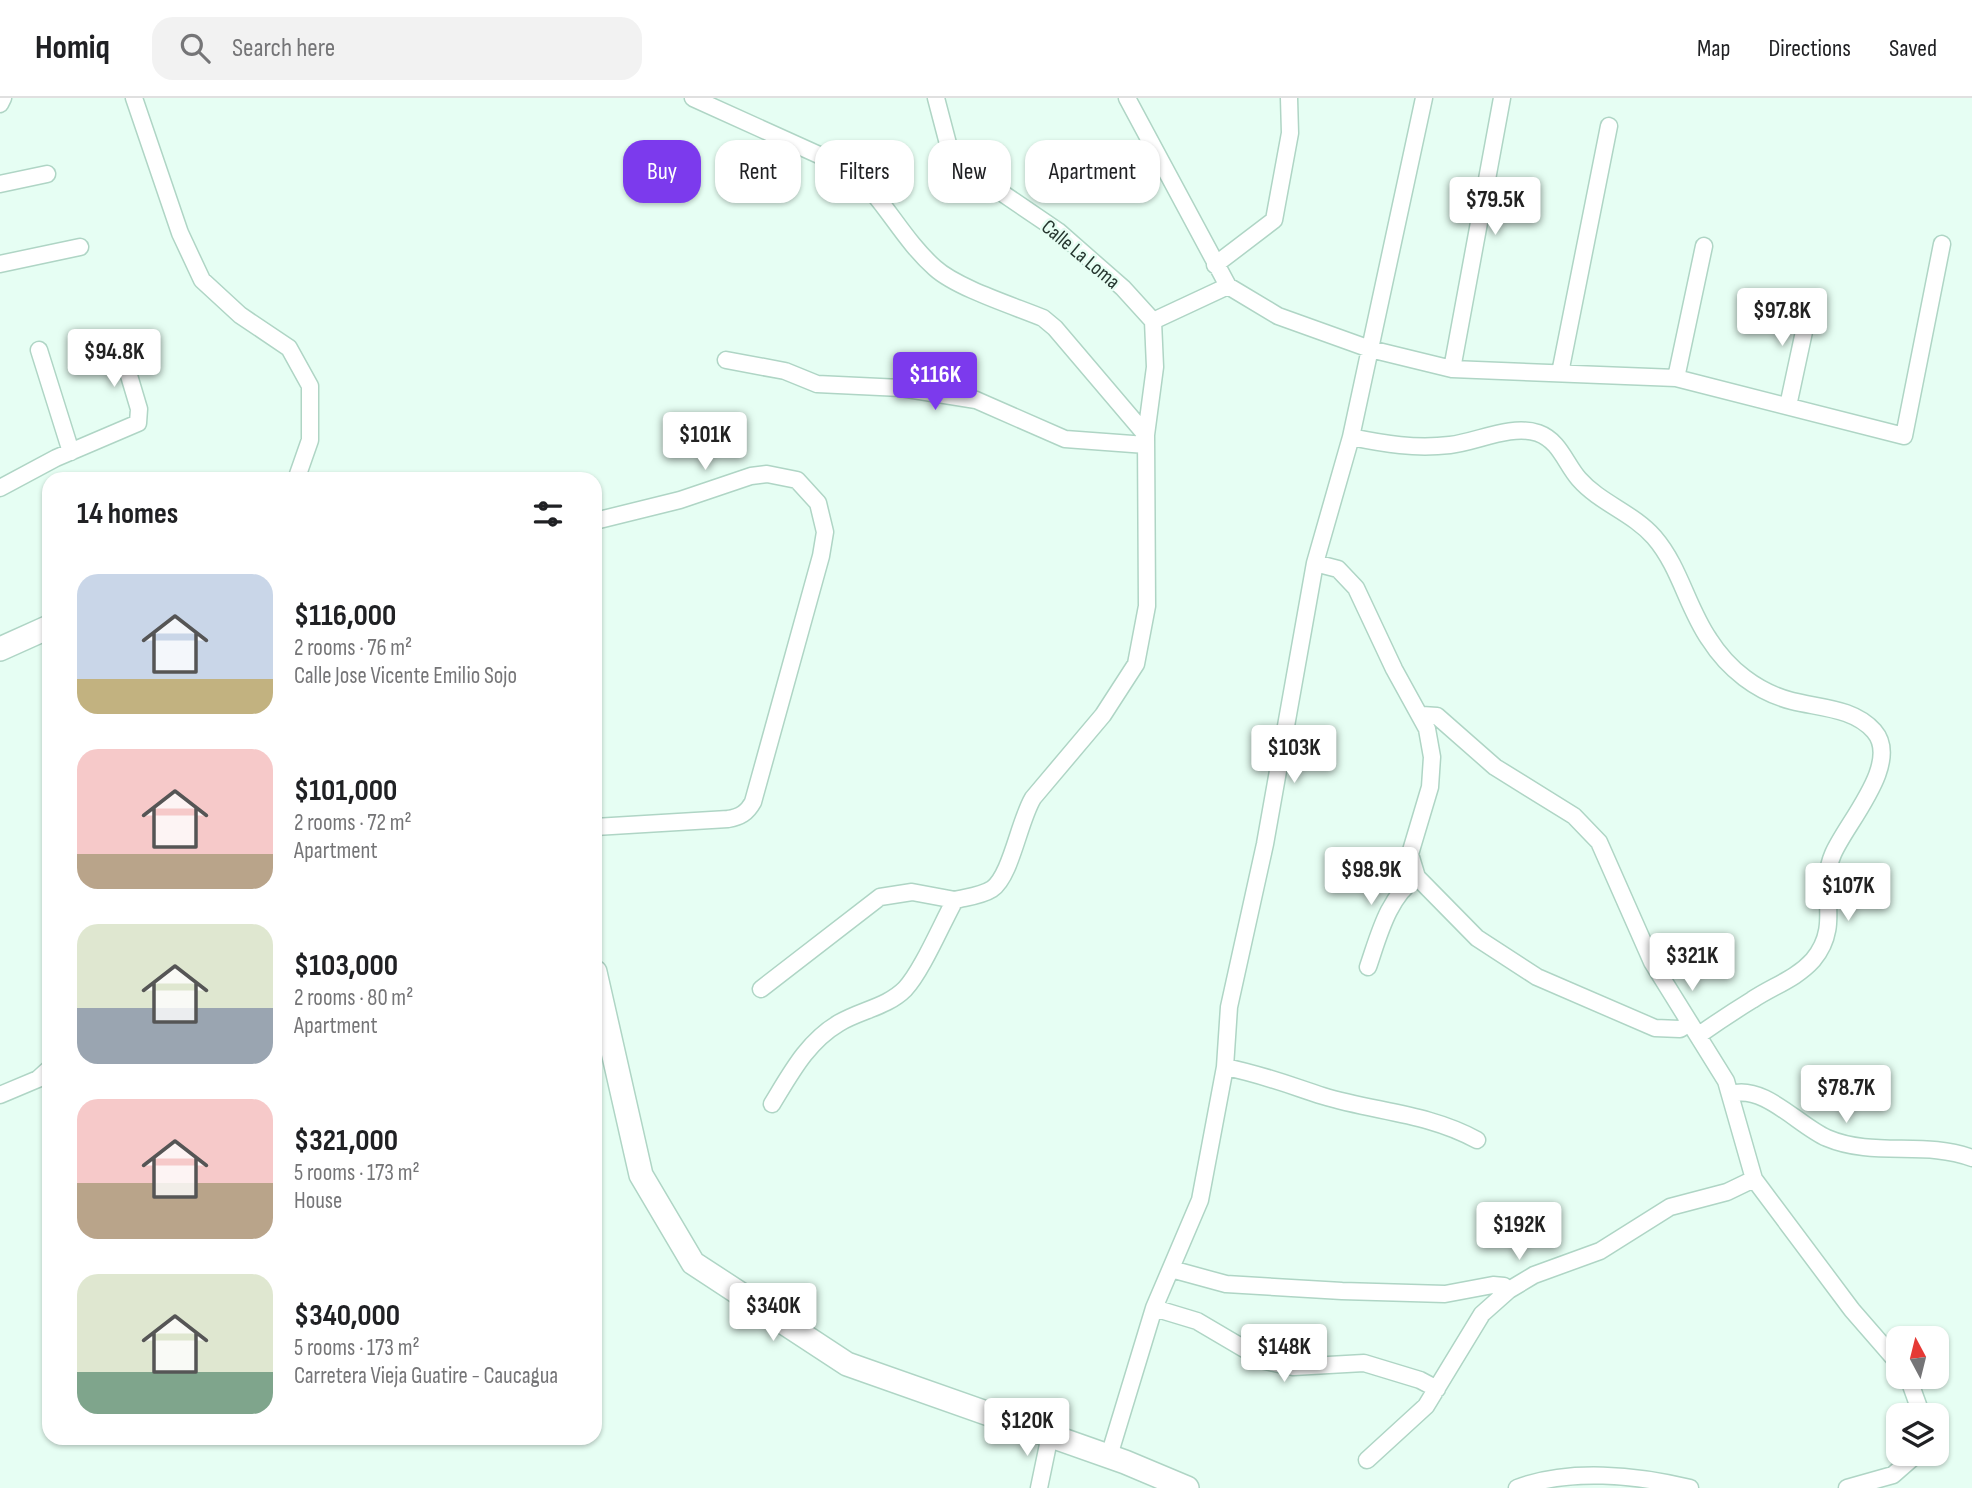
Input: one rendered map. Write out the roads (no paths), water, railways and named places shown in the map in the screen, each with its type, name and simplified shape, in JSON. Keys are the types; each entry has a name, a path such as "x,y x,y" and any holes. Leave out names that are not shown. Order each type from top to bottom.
{"main road":[{"path":"0,649 42,630"},
{"path":"602,1002 642,1175 693,1263 847,1363 1109,1456 1187,1488"}],"street":[{"path":"0,104 3,98"},
{"path":"134,98 180,233 202,280 240,315 289,348 310,386 310,440 299,472"},
{"path":"693,98 850,169 869,185 929,262 944,275 1043,318 1055,328 1146,440"},
{"name":"Calle La Loma","path":"936,98 952,159 1058,231 1123,288 1153,321"},
{"path":"1126,98 1228,286 1278,316 1370,349 1452,369 1676,378 1904,436 1942,244"},
{"path":"1215,265 1274,219 1290,133 1289,98"},
{"path":"1109,1456 1154,1308 1200,1200 1226,1067 1229,1007 1265,844 1315,563 1350,437 1423,98"},
{"path":"1452,369 1502,98"},
{"path":"1560,373 1609,126"},
{"path":"0,184 47,174"},
{"path":"1676,378 1704,246"},
{"path":"0,264 80,247"},
{"path":"761,989 880,897 912,892 955,900 983,894 1001,880 1024,813 1033,798 1103,715 1136,664 1146,606 1146,440 1155,367 1153,321 1228,286"},
{"path":"1788,406 1811,299"},
{"path":"39,350 71,452"},
{"path":"0,488 71,452 138,423 139,409 122,352"},
{"path":"726,360 785,371 817,384 901,388 976,400 1065,439 1146,440"},
{"path":"1315,563 1338,569 1356,588 1394,668 1422,716 1430,742 1432,772 1430,787 1411,842 1410,854 1417,877 1469,932 1537,977 1656,1028 1694,1029 1793,978 1822,947 1830,923 1829,866 1838,844 1879,774 1881,743 1874,731 1838,710 1773,694 1730,667 1699,623 1663,548 1639,522 1587,487 1548,438 1518,430 1453,445 1404,447 1350,437"},
{"path":"602,519 767,474 788,477 806,486 818,503 825,532 793,661 753,802 747,811 740,817 728,820 602,827"},
{"path":"1422,716 1437,716 1495,767 1574,816 1591,832 1605,853 1652,962 1720,1068 1731,1094 1754,1179 1852,1310 1886,1349"},
{"path":"1368,967 1391,907 1407,884 1417,877"},
{"path":"772,1104 804,1051 821,1036 841,1022 894,999 908,986 955,900"},
{"path":"1226,1067 1266,1075 1322,1095 1421,1117 1459,1130 1477,1140"},
{"path":"0,1096 42,1075"},
{"path":"1731,1094 1738,1092 1760,1097 1814,1132 1848,1145 1881,1149 1944,1149 1972,1158"},
{"path":"1367,1460 1408,1425 1437,1390 1482,1314 1509,1290 1534,1275 1600,1251 1670,1207 1727,1192 1754,1179"},
{"path":"1171,1269 1226,1284 1445,1294 1493,1284 1509,1290"},
{"path":"1154,1308 1197,1321 1265,1361 1293,1367 1364,1363 1420,1380 1437,1390"},
{"path":"1039,1488 1050,1435"},
{"path":"1847,1488 1893,1475 1903,1466"},
{"path":"1517,1488 1554,1480 1608,1477 1651,1479 1690,1488"}]}
